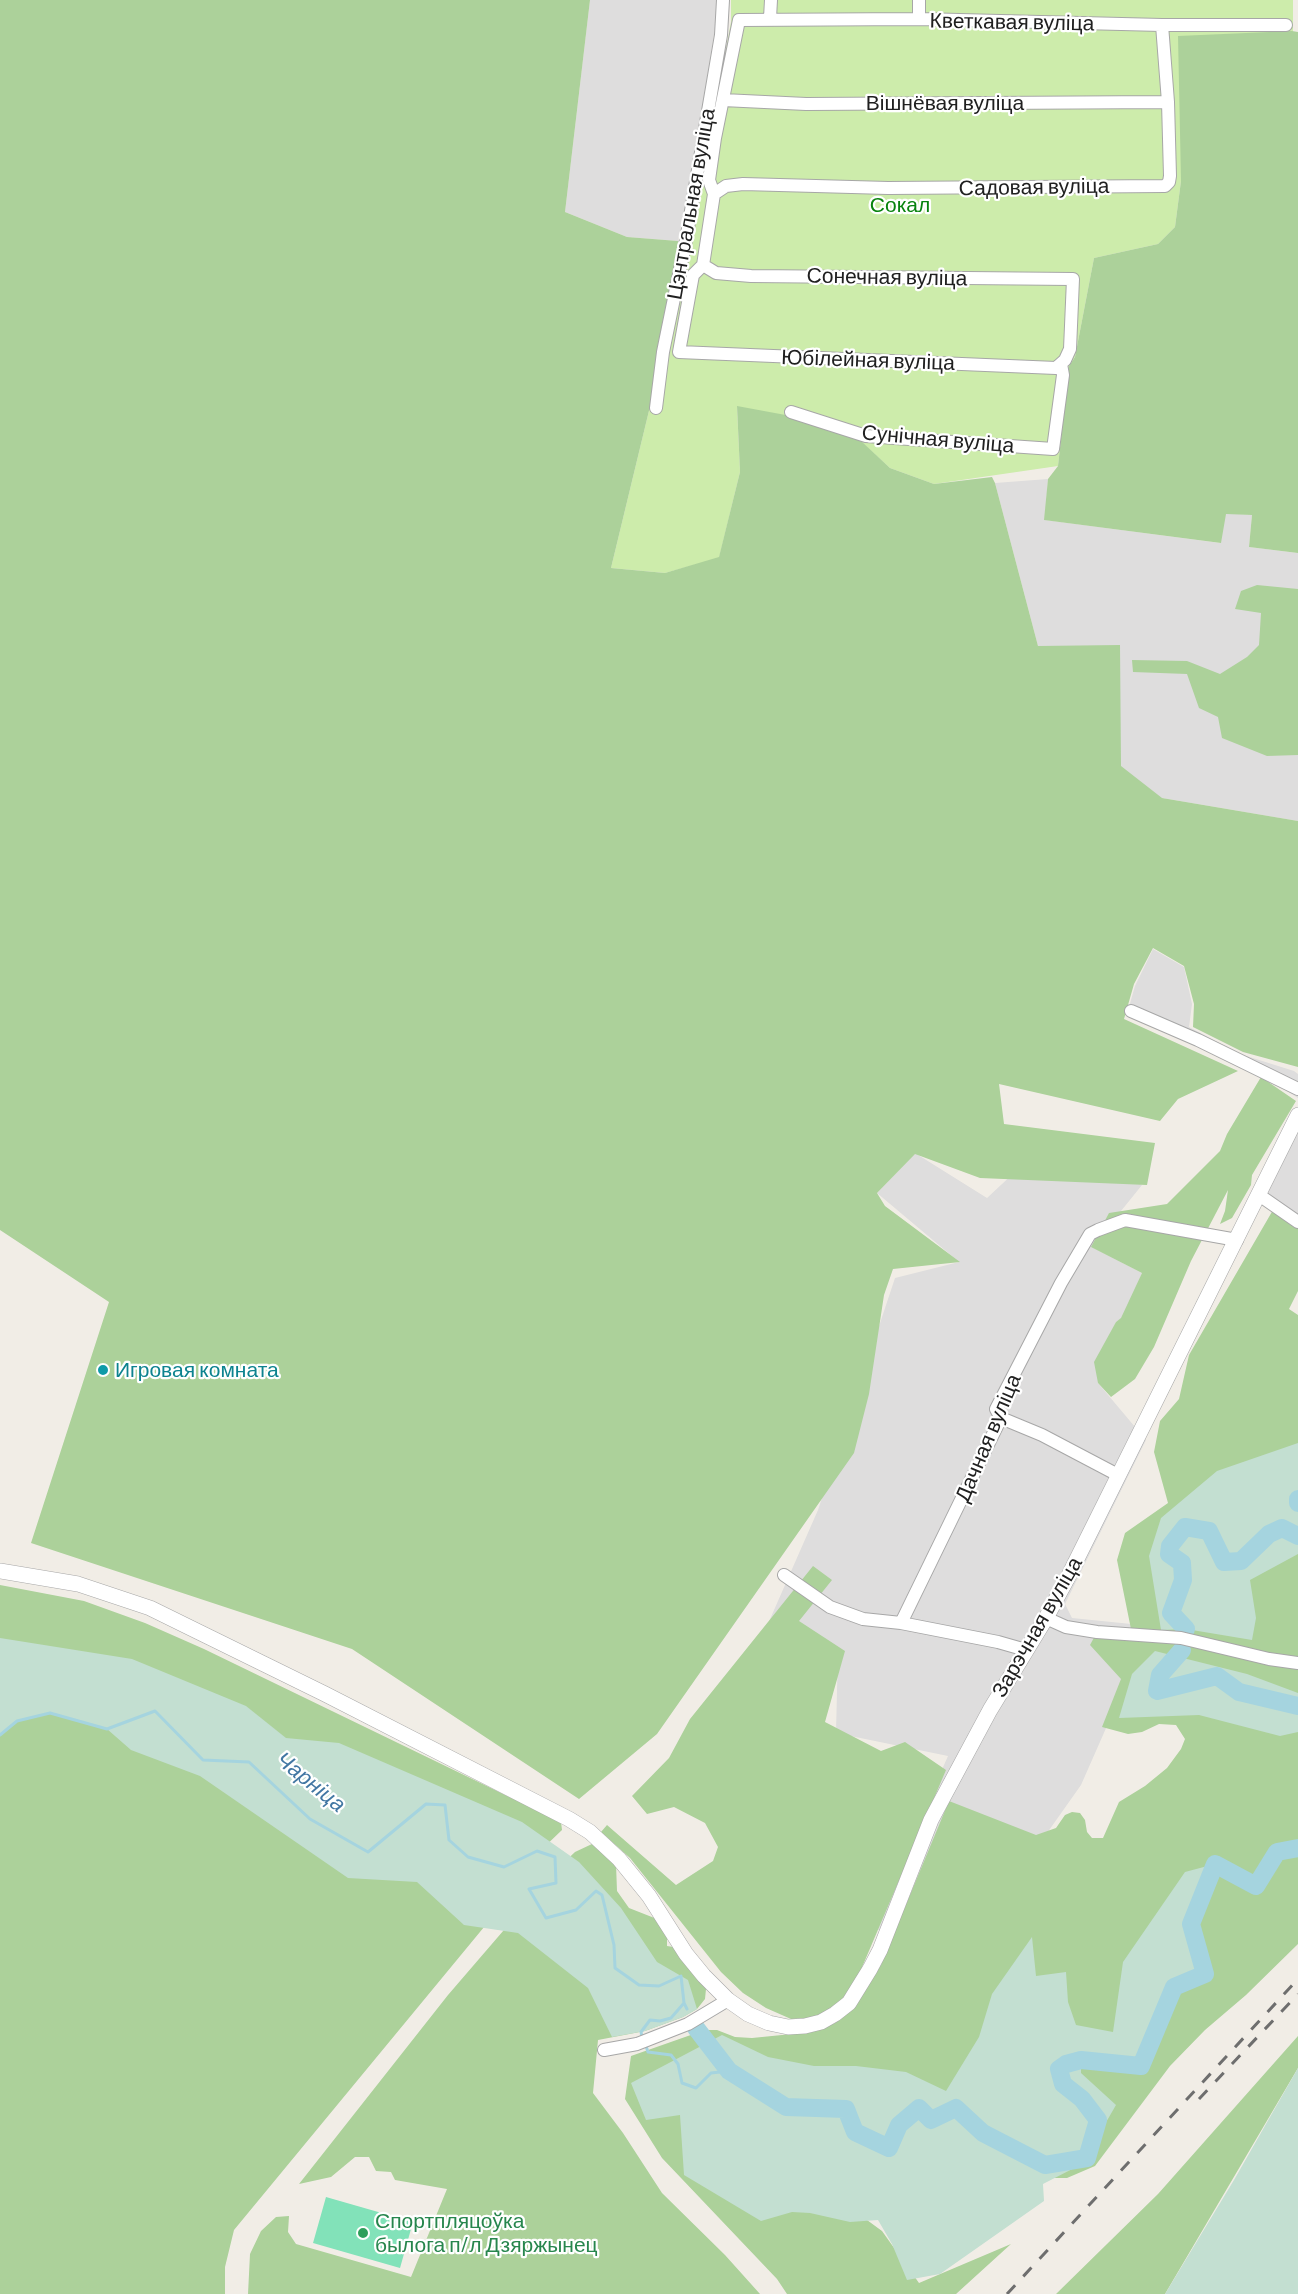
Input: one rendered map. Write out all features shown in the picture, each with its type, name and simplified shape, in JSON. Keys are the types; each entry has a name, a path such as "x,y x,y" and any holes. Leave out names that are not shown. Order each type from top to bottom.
{"street":[{"name":"Цэнтральная вуліца","path":"656,408 663,352 686,240 721,35 723,0"},
{"path":"770,18 771,0"},
{"path":"918,0 919,19"},
{"name":"Кветкавая вуліца","path":"723,99 739,20 770,18 919,19 1162,25 1286,25"},
{"path":"1162,25 1168,102"},
{"path":"704,265 714,194 709,180 723,99"},
{"name":"Вішнёвая вуліца","path":"723,99 807,104 1168,102"},
{"name":"Садовая вуліца","path":"714,194 726,186 743,184 888,188 1165,186 1170,176 1168,102"},
{"path":"686,240 706,244"},
{"name":"Сонечная вуліца","path":"704,265 716,273 751,276 1073,279 1070,349 1058,366"},
{"name":"Юбілейная вуліца","path":"704,265 693,275 679,352 1058,366"},
{"name":"Сунічная вуліца","path":"790,412 866,436 1053,449 1063,375 1058,366"},
{"path":"1131,1011 1198,1040 1298,1089"},
{"name":"Зарэчная вуліца","path":"0,1572 78,1584 150,1608 304,1683 569,1819 590,1832 619,1859 649,1896 686,1954 728,2000 748,2014 769,2023 788,2027 821,2022 849,2003 860,1988 880,1950 931,1820 990,1710 1046,1618 1298,1115"},
{"path":"1259,1195 1298,1222"},
{"name":"Дачная вуліца","path":"902,1623 1001,1418 996,1408 1085,1241 1098,1230 1125,1220 1237,1240"},
{"path":"1001,1418 1042,1435 1118,1475"},
{"path":"784,1575 830,1607 863,1619 902,1623 1026,1650"},
{"path":"1046,1618 1066,1627 1097,1632 1180,1638 1269,1659 1298,1663"},
{"path":"604,2050 637,2044 688,2024 728,2000"}],"shaded area":[{"path":"590,0 716,0 716,22 678,241 627,237 565,212"},
{"path":"1048,479 1045,520 1220,543 1225,513 1252,515 1249,547 1298,553 1298,821 1162,798 1110,799 1038,646 995,483"},
{"path":"1153,949 1184,967 1192,1004 1189,1027 1240,1054 1294,1071 1298,1074 1298,1098 1261,1074 1127,1014 1135,986"},
{"path":"1298,1109 1298,1226 1253,1195"},
{"path":"1047,1142 1142,1185 1092,1247 1142,1273 1121,1319 1116,1322 1098,1383 1146,1440 1065,1604 1072,1618 1151,1626 1081,1785 1040,1843 916,1946 872,1927 948,1756 836,1733 838,1649 767,1626 818,1510 895,1278 959,1262 877,1193 915,1153 987,1198"}],"green space":[{"path":"0,0 590,0 565,212 627,237 678,241 675,303 611,568 665,573 719,557 740,472 737,406 845,426 890,468 934,484 992,477 1038,646 1120,645 1121,766 1162,798 1298,821 1298,1067 1243,1052 1193,1027 1194,1004 1184,966 1153,948 1134,984 1124,1019 1238,1071 1178,1099 1160,1121 999,1084 1004,1124 1155,1143 1147,1185 980,1178 915,1154 877,1193 885,1206 960,1262 893,1269 884,1295 869,1394 854,1453 657,1734 579,1799 352,1649 31,1543 109,1302 0,1230"},
{"name":"Сокал","path":"731,0 1293,0 1293,31 1181,181 1175,227 1158,244 1094,258 1075,357 1069,366 1058,466 934,484 890,468 844,426 737,407 740,472 719,558 665,573 611,568 675,303 680,294 731,22"},
{"path":"1298,32 1298,553 1249,547 1252,515 1226,514 1221,543 1044,520 1048,479 1058,466 1069,366 1075,357 1094,258 1158,244 1175,227 1181,181 1178,36"},
{"path":"1257,585 1298,589 1298,755 1267,756 1222,738 1218,717 1199,708 1187,674 1133,672 1132,660 1187,661 1220,674 1247,657 1259,645 1261,613 1235,609 1241,591"},
{"path":"1261,1077 1296,1101 1252,1175 1251,1185 1232,1218 1220,1224 1225,1211 1228,1190 1191,1261 1154,1347 1135,1379 1111,1397 1098,1383 1094,1362 1116,1322 1121,1318 1142,1273 1091,1247 1109,1213 1167,1204 1220,1151 1227,1134"},
{"path":"1273,1210 1298,1226 1298,1291 1289,1309 1298,1315 1298,1944 1246,1995 1205,2030 1170,2066 1095,2166 1067,2178 830,2193 882,2231 919,2283 1011,2244 956,2294 787,2294 777,2279 662,2158 625,2099 631,2056 705,2030 717,2030 735,2037 752,2038 812,2032 835,2023 854,2006 881,1965 949,1801 1036,1835 1056,1828 1065,1815 1072,1812 1080,1813 1085,1820 1087,1832 1092,1838 1103,1838 1119,1802 1145,1786 1167,1768 1181,1749 1185,1739 1176,1725 1159,1724 1142,1732 1128,1734 1102,1727 1121,1679 1090,1645 1097,1632 1131,1629 1117,1560 1125,1533 1168,1503 1154,1452 1160,1421 1179,1399 1189,1355"},
{"path":"1298,1443 1298,1554 1250,1580 1256,1618 1252,1640 1186,1629 1161,1630 1149,1556 1161,1518 1217,1471"},
{"path":"813,1566 832,1580 799,1621 845,1651 825,1722 881,1751 905,1742 946,1770 857,1979 843,1998 829,2011 813,2018 791,2019 766,2008 743,1993 721,1972 630,1858 601,1832 607,1825 676,1885 713,1861 718,1847 705,1823 674,1807 647,1814 632,1796 669,1758 690,1719"},
{"path":"0,1585 84,1601 145,1623 204,1649 561,1822 562,1830 538,1853 508,1898 234,2230 225,2267 225,2294 0,2294"},
{"path":"0,1638 132,1659 246,1706 286,1738 339,1743 522,1822 579,1862 621,1908 657,1962 688,1980 697,2009 683,2017 645,2031 612,2037 588,1988 518,1933 464,1925 417,1882 348,1878 200,1776 131,1750 107,1729 50,1713 17,1721 0,1735"},
{"path":"1155,1651 1247,1674 1298,1693 1298,1732 1280,1736 1199,1715 1119,1718 1132,1674"},
{"path":"592,1844 616,1864 617,1891 629,1908 662,1921 667,1928 667,1946 680,1948 706,1989 705,1999 697,2009 683,2017 645,2031 598,2040 593,2093 623,2133 662,2193 725,2255 760,2294 248,2294 250,2254 261,2231 276,2217 289,2216 288,2232 296,2244 411,2277 447,2189 395,2180 391,2172 376,2171 369,2157 355,2157 331,2177 299,2184 448,1995 522,1909 531,1894 575,1852"},
{"path":"1215,1864 1191,1924 1205,1974 1174,1987 1141,2066 1081,2061 1081,2073 1116,2105 1082,2164 1043,2184 1044,2201 940,2274 907,2280 892,2244 878,2220 850,2222 810,2213 792,2212 761,2221 684,2175 680,2115 646,2120 631,2083 722,2035 768,2057 814,2066 856,2066 906,2072 946,2091 979,2037 992,1994 1032,1937 1036,1976 1066,1972 1068,2002 1076,2025 1113,2032 1123,1962 1185,1872"},
{"path":"1298,2036 1298,2068 1165,2294 1056,2294 1158,2194"},
{"path":"1298,2068 1298,2294 1165,2294 1234,2180"},
{"name":"Спортпляцоўка былога п/л Дзяржынец","path":"326,2197 413,2222 400,2268 313,2243"}],"waterway":[{"name":"Чарніца","path":"1186,1629 1171,1613 1183,1580 1182,1563 1169,1554 1170,1546 1185,1527 1209,1531 1224,1562 1241,1561 1269,1534 1282,1528 1298,1536"},
{"name":"Чарніца","path":"1182,1650 1160,1675 1157,1691 1217,1676 1239,1692 1298,1706"},
{"name":"Чарніца","path":"0,1735 17,1721 50,1713 107,1729 155,1711 203,1760 249,1762 310,1819 368,1852 426,1804 445,1805 449,1840 468,1857 504,1867 537,1851 555,1857 556,1883 529,1889 546,1918 576,1910 596,1891 602,1895 614,1945 615,1968 639,1985 659,1986 681,1976 684,2003 687,2009"},
{"name":"Чарніца","path":"696,2028 729,2071 786,2107 846,2109 855,2132 889,2148 899,2125 919,2108 931,2120 956,2108 983,2133 1045,2165 1087,2158 1098,2120 1082,2099 1063,2084 1059,2069 1066,2064 1081,2060 1141,2066 1174,1987 1205,1974 1191,1924 1215,1864 1256,1886 1277,1852 1298,1848"},
{"name":"Чарніца","path":"642,2037 641,2032 650,2020 660,2021 671,2018 684,2003"},
{"name":"Чарніца","path":"645,2043 648,2052 671,2055 678,2064 682,2083 696,2088 711,2073 729,2071"}],"railway":[{"path":"1007,2294 1298,1979"},
{"path":"1199,2099 1298,1994"}],"place":[{"name":"Игровая комната","path":"103,1370"},
{"name":"Спортпляцоўка былога п/л Дзяржынец","path":"363,2233"}]}
